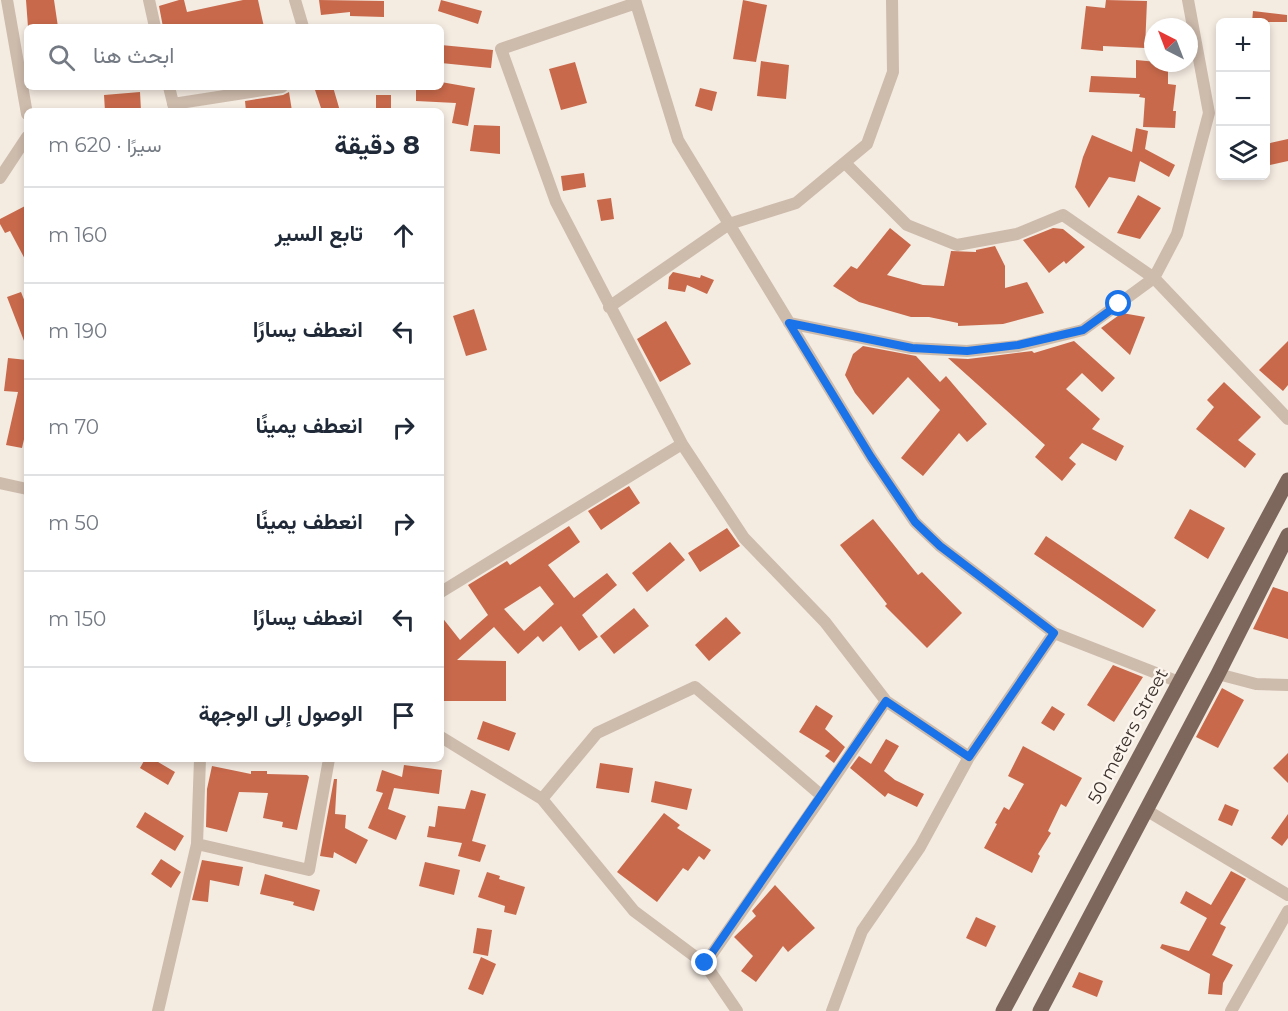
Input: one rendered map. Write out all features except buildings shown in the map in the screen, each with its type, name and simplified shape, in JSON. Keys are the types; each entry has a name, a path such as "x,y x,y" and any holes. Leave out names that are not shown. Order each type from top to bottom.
{"main road":[{"name":"50 meters Street","path":"1003,1011 1288,480"},
{"path":"1040,1011 1218,674 1288,535"}],"street":[{"path":"7,0 26,108"},
{"path":"149,0 154,24"},
{"path":"295,0 302,24"},
{"path":"609,307 729,224 796,203 867,144 893,72 892,0"},
{"path":"789,323 912,348 967,351 1018,345 1083,330 1154,278 1177,234 1209,113 1188,0"},
{"path":"969,757 886,701 825,622 744,538 682,444 556,202 501,50 635,1 678,140 871,457 915,522 940,546 1054,633 1179,682"},
{"path":"170,90 174,108 267,90"},
{"path":"0,178 24,142"},
{"path":"845,163 907,225 957,245 1017,234 1063,215 1154,278 1288,419"},
{"path":"444,590 682,444"},
{"path":"0,483 24,488"},
{"path":"832,1011 862,931 920,847 969,757 1054,633"},
{"path":"1218,674 1256,684 1288,685"},
{"path":"542,799 597,733 695,687 822,796"},
{"path":"705,963 886,701"},
{"path":"444,739 542,799 634,911 705,963 737,1011"},
{"path":"158,1011 197,844 200,762"},
{"path":"197,844 309,870 328,762"},
{"path":"1146,810 1288,895"},
{"path":"1231,1011 1288,911"}],"route":[{"path":"705,963 886,701 969,757 1054,633 940,546 915,522 871,457 789,323 912,348 967,351 1018,345 1083,330 1119,304"}]}
